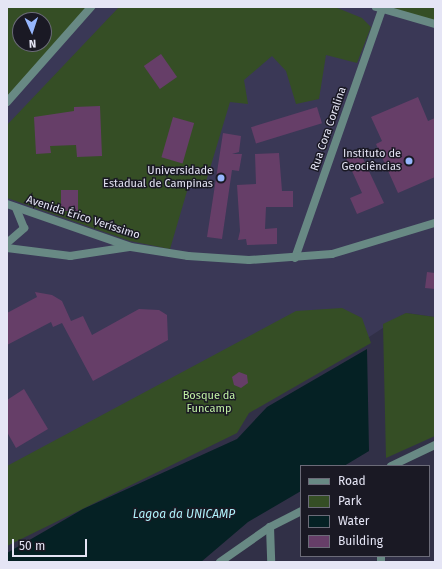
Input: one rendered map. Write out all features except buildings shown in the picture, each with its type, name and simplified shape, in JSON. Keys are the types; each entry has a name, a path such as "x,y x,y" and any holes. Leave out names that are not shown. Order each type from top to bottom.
{"street":[{"path":"7,102 91,7"},
{"path":"381,8 435,24"},
{"name":"Rua Cora Coralina","path":"295,258 381,8"},
{"name":"Avenida Érico Veríssimo","path":"7,204 131,247 188,256 295,258 366,246 435,223"},
{"path":"7,243 24,228 16,208"},
{"path":"7,248 70,256 131,247"},
{"path":"394,465 435,445"},
{"path":"220,562 270,527 300,512"},
{"path":"270,527 271,562"}],"shaded area":[{"name":"Universidade Estadual de Campinas","path":"7,7 435,7 435,317 406,313 349,350 7,533"}],"green space":[{"path":"7,7 88,7 52,47 52,12 12,12 12,52 48,52 7,98"},
{"path":"119,7 335,7 362,18 371,27 357,63 326,55 319,99 296,104 286,71 272,56 244,80 248,104 230,102 205,185 190,181 170,249 130,241 7,198 7,125"},
{"path":"393,7 435,7 435,22 392,12"},
{"name":"Bosque da Funcamp","path":"342,308 362,318 371,343 249,413 237,433 7,546 7,466 296,311"},
{"path":"406,313 435,317 435,436 386,458 383,324"}],"water":[{"name":"Lagoa da UNICAMP","path":"367,349 369,451 346,465 300,465 300,492 248,522 201,562 7,562 7,553 83,509 237,439 267,407"}],"place":[{"name":"Instituto de Geociências","path":"409,161"},
{"name":"Universidade Estadual de Campinas","path":"221,178"}]}
